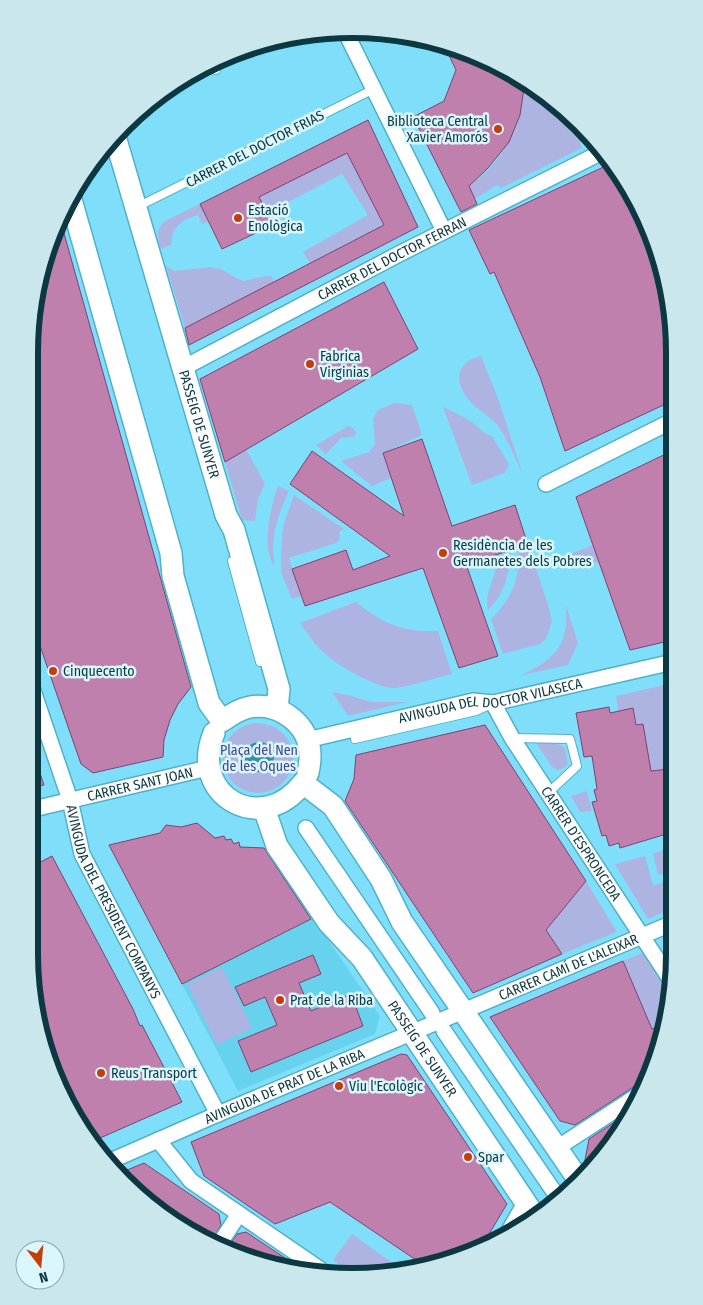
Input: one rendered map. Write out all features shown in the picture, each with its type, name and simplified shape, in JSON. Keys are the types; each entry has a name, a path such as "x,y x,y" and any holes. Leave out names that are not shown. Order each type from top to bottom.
{"street":[{"path":"349,38 444,231"},
{"name":"PASSEIG DE SUNYER","path":"117,142 183,368 226,524 234,530 279,689 277,709"},
{"name":"CARRER DEL DOCTOR FERRAN","path":"183,368 444,231 597,155"},
{"path":"73,207 171,553 173,576 209,704 218,727"},
{"path":"546,484 666,424"},
{"name":"AVINGUDA DEL DOCTOR VILASECA","path":"307,740 473,701 493,702 666,664"},
{"name":"CARRER D’ESPRONCEDA","path":"493,702 512,738 665,971"},
{"name":"AVINGUDA DEL PRESIDENT COMPANYS","path":"38,706 70,800 82,854 218,1114"},
{"path":"263,706 277,709 294,720 302,729 307,740 310,756 306,778 296,792 276,806 249,808 229,799 218,789 208,768 209,744 218,727 234,712 248,707 263,706"},
{"name":"CARRER SANT JOAN","path":"38,808 208,768"},
{"path":"306,778 333,806 382,879 402,922 575,1175"},
{"name":"PASSEIG DE SUNYER","path":"264,808 277,846 329,923 362,958 530,1208"},
{"name":"PASSEIG DE SUNYER","path":"306,828 432,1013"},
{"name":"CARRER CAMÍ DE L'ALEIXAR","path":"462,1012 666,926"},
{"name":"AVINGUDA DE PRAT DE LA RIBA","path":"114,1159 462,1012"},
{"name":"PASSEIG DE SUNYER","path":"444,1031 555,1194"},
{"path":"557,1148 627,1102"},
{"path":"158,1140 191,1181 239,1214 299,1263"},
{"path":"521,1218 530,1208"},
{"path":"222,1240 239,1214"}],"lane":[{"name":"CARRER DEL DOCTOR FRIAS","path":"136,208 374,89"},
{"path":"230,551 260,662"},
{"path":"171,553 182,573"},
{"path":"355,739 476,711 493,702"},
{"path":"512,738 570,739 577,766 548,792"},
{"path":"356,856 402,922"},
{"path":"336,918 362,958"}],"shaded area":[{"path":"259,742 265,743 273,751 273,763 265,771 259,772 253,771 245,763 244,757 245,751 253,743"},
{"name":"Prat de la Riba","path":"313,918 380,1016 375,1034 238,1091 182,984"}],"green space":[{"path":"408,43 429,47 428,50"},
{"path":"524,89 559,115 585,141 580,143 582,148 501,188 497,185 475,199 468,185 481,177 501,154 516,126"},
{"path":"347,153 384,225 310,263 303,252 368,215 342,174 267,213 259,197"},
{"path":"200,204 208,222 202,224 198,215 183,221 173,233 172,244 161,249 158,234 162,224"},
{"path":"166,266 175,271 210,267 221,269 244,281 272,276 274,282 185,328"},
{"path":"481,356 499,401 523,475 502,431 472,403 461,386 459,380 462,368 471,359"},
{"path":"394,403 412,405 422,435 383,453 391,478 372,486 341,461 369,452 375,444 373,418 378,410"},
{"path":"443,407 469,420 492,436 509,464 505,473 472,485"},
{"path":"348,426 356,432 355,436 341,438 326,454 316,445"},
{"path":"246,449 265,484 258,499 255,521 242,520 225,462"},
{"path":"278,486 289,491 281,509 274,537 273,556 275,566 268,549 268,527 272,504"},
{"path":"294,495 344,529 339,532 340,539 336,543 289,558 301,596 292,599 281,572 281,553 283,526"},
{"path":"593,545 600,564 571,554"},
{"path":"530,550 552,621 546,639 540,644 503,654 491,619 503,606 516,580 519,562 518,553"},
{"path":"511,556 502,592 488,610 487,597 495,572 496,559"},
{"path":"356,602 375,616 394,625 414,630 438,631 452,674 403,687 388,687 356,675 327,656 300,623"},
{"path":"566,605 578,643 568,665 522,675 544,663 558,649 565,630"},
{"path":"666,685 666,769 635,774 643,724 636,725 633,708 618,711 616,696"},
{"path":"332,692 372,702 407,702 348,716"},
{"name":"Plaça del Nen de les Oques","path":"265,723 278,729 287,738 291,744 293,758 291,772 283,783 272,791 251,793 244,791 233,783 225,772 223,751 225,744 233,733 244,725"},
{"path":"539,741 560,745 565,748 568,763 565,768 557,770 552,767 537,744"},
{"path":"587,791 592,811 580,812 571,796"},
{"path":"666,850 666,873 658,875 653,853"},
{"path":"645,856 653,885 666,882 666,911 648,919 615,864"},
{"path":"586,881 617,932 562,954 546,930"},
{"path":"642,953 664,986 657,1027 652,1029 623,961"},
{"path":"222,967 252,1028 217,1045 187,984"},
{"path":"352,1234 395,1264 343,1268 333,1260"}],"building":[{"name":"Biblioteca Central Xavier Amorós","path":"448,53 472,61 524,89 520,115 509,142 488,168 469,186 477,204 461,212 413,117 444,101 456,70"},
{"path":"368,120 418,227 189,345 185,328 384,225 347,153 259,197 273,225 222,249 200,204"},
{"path":"605,166 642,231 655,270 665,331 666,404 565,451 540,377 494,272 490,274 469,230"},
{"path":"63,228 191,687 178,704 170,720 164,740 163,757 93,773 81,764 38,640 38,331 48,270"},
{"name":"Fabrica Virginias","path":"384,282 418,349 225,462 200,379"},
{"name":"Residència de les Germanetes dels Pobres","path":"422,439 452,526 515,505 528,545 466,564 498,656 459,668 423,568 305,606 292,569 346,550 353,570 390,556 290,484 312,451 404,516 383,453"},
{"path":"666,454 666,642 630,650 576,497"},
{"path":"609,707 610,713 633,708 636,725 643,724 651,771 666,769 666,834 620,848 619,843 609,846 606,835 602,836 592,802 597,801 594,790 597,789 592,756 584,757 576,713"},
{"path":"485,725 586,881 546,930 562,954 473,993 345,801 354,779 356,755"},
{"path":"38,767 44,785 38,786"},
{"path":"197,823 215,838 224,836 226,840 231,839 234,844 239,842 240,847 264,848 311,919 182,984 109,845 160,833 166,825 181,827"},
{"path":"52,856 133,1009 140,1026 142,1025 182,1102 98,1139 61,1074 48,1035 38,974 38,863"},
{"path":"313,955 321,974 299,983 311,1011 351,994 363,1026 251,1072 238,1041 277,1025 265,997 244,1006 235,987"},
{"path":"623,961 652,1029 657,1027 649,1054 636,1086 575,1125 560,1121 490,1017"},
{"path":"401,1054 407,1055 507,1204 488,1236 452,1251 417,1260 330,1202 275,1224 204,1176 191,1142"},
{"path":"617,1120 601,1145 584,1165 589,1139"},
{"path":"144,1163 219,1214 221,1225 215,1236 177,1215 160,1203 124,1171"},
{"path":"246,1232 289,1261 270,1257 230,1244 237,1234"}],"place":[{"name":"Biblioteca Central Xavier Amorós","path":"498,129"},
{"name":"Estació Enològica","path":"238,218"},
{"name":"Fabrica Virginias","path":"310,364"},
{"name":"Residència de les Germanetes dels Pobres","path":"443,553"},
{"name":"Cinquecento","path":"53,671"},
{"name":"Prat de la Riba","path":"280,1000"},
{"name":"Reus Transport","path":"101,1073"},
{"name":"Viu l'Ecològic","path":"339,1086"},
{"name":"Spar","path":"468,1157"}]}
